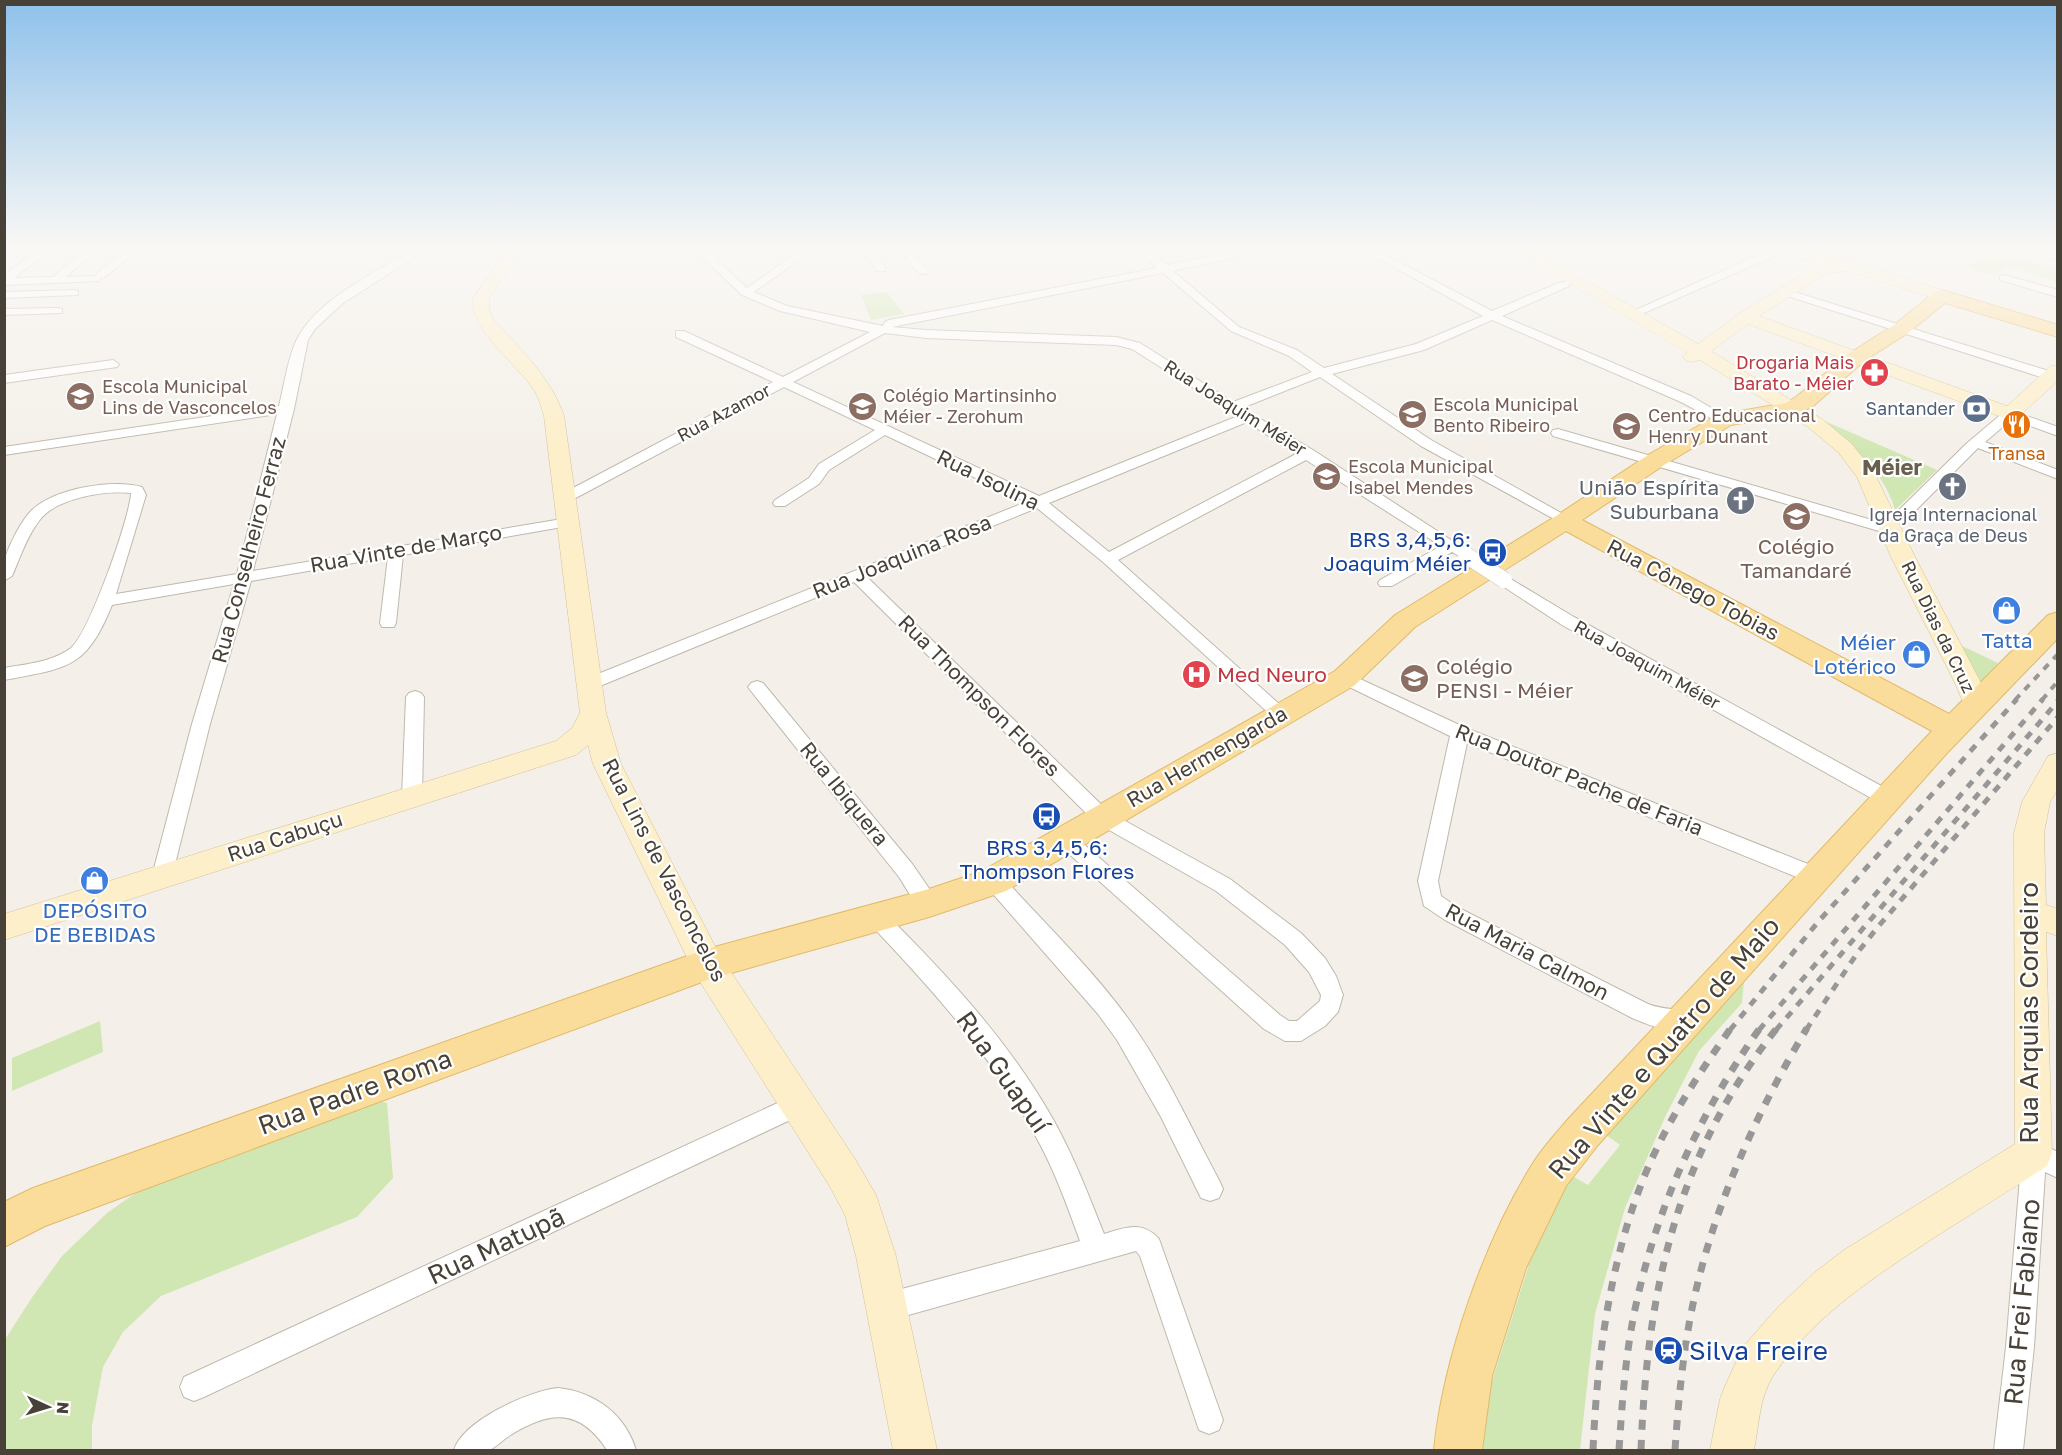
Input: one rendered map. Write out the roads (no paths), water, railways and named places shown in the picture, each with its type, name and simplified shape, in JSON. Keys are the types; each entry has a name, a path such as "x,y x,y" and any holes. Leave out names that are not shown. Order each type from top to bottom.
{"main road":[{"path":"1792,408 1804,402 1857,357 1919,315"},
{"path":"2005,315 2058,331"},
{"name":"Rua Hermengarda","path":"708,964 929,903 994,881 1345,678 1405,621 1471,577 1565,521 1656,460 1725,420 1792,408"},
{"name":"Rua Cônego Tobias","path":"1565,521 1964,717"},
{"name":"Rua Vinte e Quatro de Maio","path":"1458,1450 1469,1376 1505,1263 1551,1172 1584,1131 1887,798 2058,621"},
{"name":"Rua Padre Roma","path":"4,1226 33,1209 708,964"}],"street":[{"name":"Rua Conselheiro Ferraz","path":"162,876 201,724 244,577 302,340 307,329 321,315"},
{"name":"Rua Lins de Vasconcelos","path":"483,315 542,387 554,416 593,713 607,764 708,964 842,1172 862,1209 876,1256 915,1450"},
{"name":"Rua Joaquim Méier","path":"813,315 877,328 958,337 1130,344 1308,453 1568,621 1887,798"},
{"path":"877,328 942,315"},
{"name":"Rua Cônego Tobias","path":"1218,315 1235,329 1283,348 1426,443 1565,521"},
{"path":"1232,407 1320,373 1420,347 1493,315 1686,399 1725,420"},
{"name":"Rua Dias da Cruz","path":"1622,315 1792,408 1824,430 1858,463 1867,476 1888,525 1967,681 1964,717"},
{"name":"Rua Dias da Cruz","path":"1634,315 1757,398 1765,412"},
{"path":"1695,354 1749,315"},
{"path":"1857,315 2054,373"},
{"path":"1746,317 2058,432"},
{"name":"Rua Azamor","path":"566,510 877,328"},
{"name":"Rua Isolina","path":"680,334 1039,502 1108,559 1281,715"},
{"path":"4,378 113,364"},
{"path":"1558,433 1888,525 1902,516 1976,443 2054,373"},
{"path":"4,452 286,410"},
{"name":"Rua Joaquina Rosa","path":"589,684 1248,417"},
{"path":"780,503 814,481 824,467 883,430"},
{"path":"1976,443 2058,475"},
{"path":"1108,559 1308,453"},
{"path":"4,576 36,511 46,504 73,495 130,488 137,490 139,495 105,601 88,640 80,650 52,664 4,674"},
{"name":"Rua Vinte de Março","path":"105,601 396,551 566,510"},
{"path":"1386,583 1452,546"},
{"path":"388,623 396,551"},
{"name":"Rua Thompson Flores","path":"857,576 1102,817 1223,885 1293,939 1317,965 1328,983 1332,994 1330,1005 1301,1031 1285,1031 1065,839"},
{"name":"Rua Doutor Pache de Faria","path":"1345,678 1460,732 1816,876"},
{"name":"Rua Ibiquera","path":"757,687 906,871 929,903"},
{"path":"412,796 415,697"},
{"name":"Rua Cabuçu","path":"4,927 566,748 583,734 593,713"},
{"name":"Rua Maria Calmon","path":"1460,732 1428,881 1431,900 1452,914 1640,1011 1664,1020 1684,1020"},
{"path":"566,748 586,749 607,764"},
{"name":"Rua Arquias Cordeiro","path":"1732,1450 1741,1399 1758,1362 1792,1321 1828,1287 1858,1264 2046,1160 2043,917 2029,833 2036,802 2045,782 2058,763"},
{"path":"994,881 1106,1006 1125,1033 1169,1109 1210,1189"},
{"name":"Rua Guapuí","path":"876,917 981,1035 1022,1090 1045,1128 1085,1216 1096,1248"},
{"name":"Rua Matupã","path":"194,1386 797,1105"},
{"name":"Rua Frei Fabiano","path":"2008,1450 2046,1160"},
{"path":"887,1307 1096,1248 1137,1238 1143,1240 1150,1248 1209,1420"},
{"path":"468,1450 476,1441 504,1422 525,1412 557,1402 586,1410 604,1421 622,1450"}],"railway":[{"path":"2015,700 2058,654"},
{"path":"2042,700 2058,681"},
{"path":"1730,1030 1818,922 2017,699"},
{"path":"1759,1030 2043,699"},
{"path":"1776,1030 2058,701"},
{"path":"1806,1030 1858,952 1877,928 2058,717"},
{"path":"1593,1450 1598,1382 1607,1314 1613,1280 1631,1214 1660,1141 1694,1083 1731,1028"},
{"path":"1619,1450 1624,1382 1631,1331 1654,1238 1667,1200 1699,1129 1718,1094 1760,1028"},
{"path":"1641,1450 1644,1391 1651,1335 1660,1280 1673,1227 1691,1175 1714,1125 1742,1076 1777,1028"},
{"path":"1675,1450 1687,1335 1698,1281 1709,1243 1721,1205 1752,1132 1807,1028"}],"place":[{"name":"Drogaria Mais Barato - Méier","path":"1875,373"},
{"name":"Escola Municipal Lins de Vasconcelos","path":"81,397"},
{"name":"Colégio Martinsinho Méier - Zerohum","path":"862,406"},
{"name":"Santander","path":"1976,409"},
{"name":"Escola Municipal Bento Ribeiro","path":"1412,415"},
{"name":"Transa","path":"2017,425"},
{"name":"Centro Educacional Henry Dunant","path":"1627,426"},
{"name":"Escola Municipal Isabel Mendes","path":"1327,477"},
{"name":"Igreja Internacional da Graça de Deus","path":"1953,486"},
{"name":"União Espírita Suburbana","path":"1740,500"},
{"name":"Colégio Tamandaré","path":"1796,516"},
{"name":"BRS 3,4,5,6: Joaquim Méier","path":"1492,552"},
{"name":"Tatta","path":"2007,610"},
{"name":"Méier Lotérico","path":"1917,655"},
{"name":"Med Neuro","path":"1196,675"},
{"name":"Colégio PENSI - Méier","path":"1415,679"},
{"name":"BRS 3,4,5,6: Thompson Flores","path":"1047,817"},
{"name":"DEPÓSITO DE BEBIDAS","path":"95,880"},
{"name":"Silva Freire","path":"1668,1351"}],"district":[{"name":"Méier","path":"1892,467"}]}
